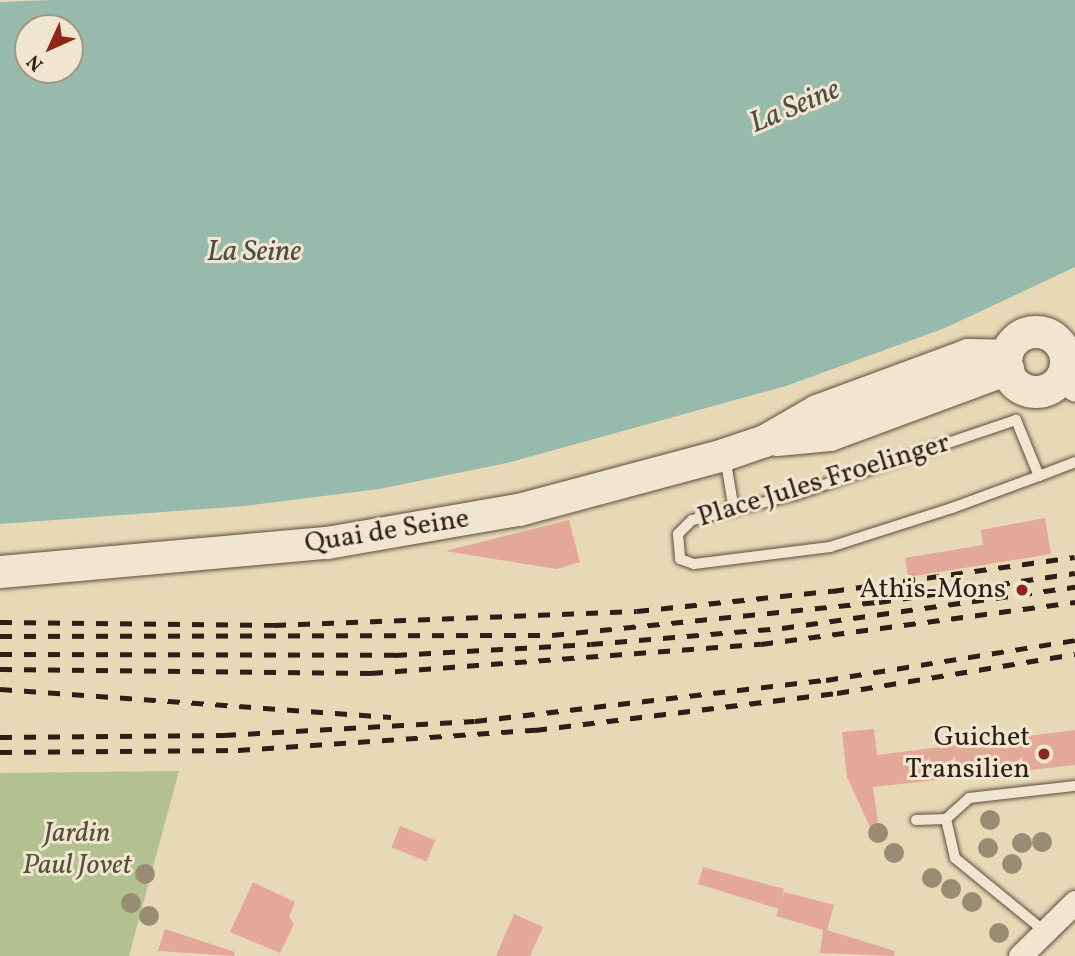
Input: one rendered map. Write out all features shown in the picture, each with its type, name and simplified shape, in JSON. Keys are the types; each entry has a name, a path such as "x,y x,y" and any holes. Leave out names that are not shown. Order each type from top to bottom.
{"main road":[{"path":"1026,334 1066,335 1065,353 1070,379 1033,391 1016,383 1008,362 1026,334"},
{"name":"Quai de Seine","path":"0,572 154,562 445,524 632,483 765,441 830,435 1008,362"}],"street":[{"path":"1020,956 1042,930 1075,902"}],"lane":[{"name":"Place Jules Froelinger","path":"1039,476 1016,420 687,523 678,534 680,559 694,564 830,547 1039,476 1075,462"},
{"path":"724,455 734,510"},
{"path":"916,820 946,819 969,798 1075,786"},
{"path":"946,819 955,858 1042,930"}],"green space":[{"name":"Jardin Paul Jovet","path":"179,771 129,956 0,956 0,773"}],"water":[{"name":"La Seine","path":"1075,0 1075,267 945,328 786,386 507,463 379,489 245,506 0,524 0,2"}],"building":[{"path":"1045,518 1051,554 908,577 905,558 983,545 981,530"},
{"path":"569,520 580,562 557,569 445,551"},
{"path":"874,729 877,755 1075,730 1075,765 873,787 880,837 875,838 847,777 842,732"},
{"path":"400,826 435,840 427,862 391,847"},
{"path":"703,867 784,889 779,909 698,884"},
{"path":"253,882 295,902 289,917 294,924 280,953 230,932"},
{"path":"784,892 834,905 827,930 895,951 894,956 820,953 823,930 776,916"},
{"path":"514,914 543,927 530,956 496,956"},
{"path":"165,929 235,952 234,956 158,951"}],"railway":[{"path":"0,622 274,625 637,611 832,591 1075,557"},
{"path":"0,636 552,635 879,602 1075,573"},
{"path":"0,654 395,655 591,644 782,628 1075,587"},
{"path":"0,669 371,673 761,644 1075,602"},
{"path":"0,737 224,735 475,721 826,680 1075,640"},
{"path":"0,752 238,750 535,730 837,693 1075,654"},
{"path":"0,689 391,717"}],"place":[{"name":"Athis-Mons","path":"1022,590"},
{"name":"Guichet Transilien","path":"1044,754"}]}
